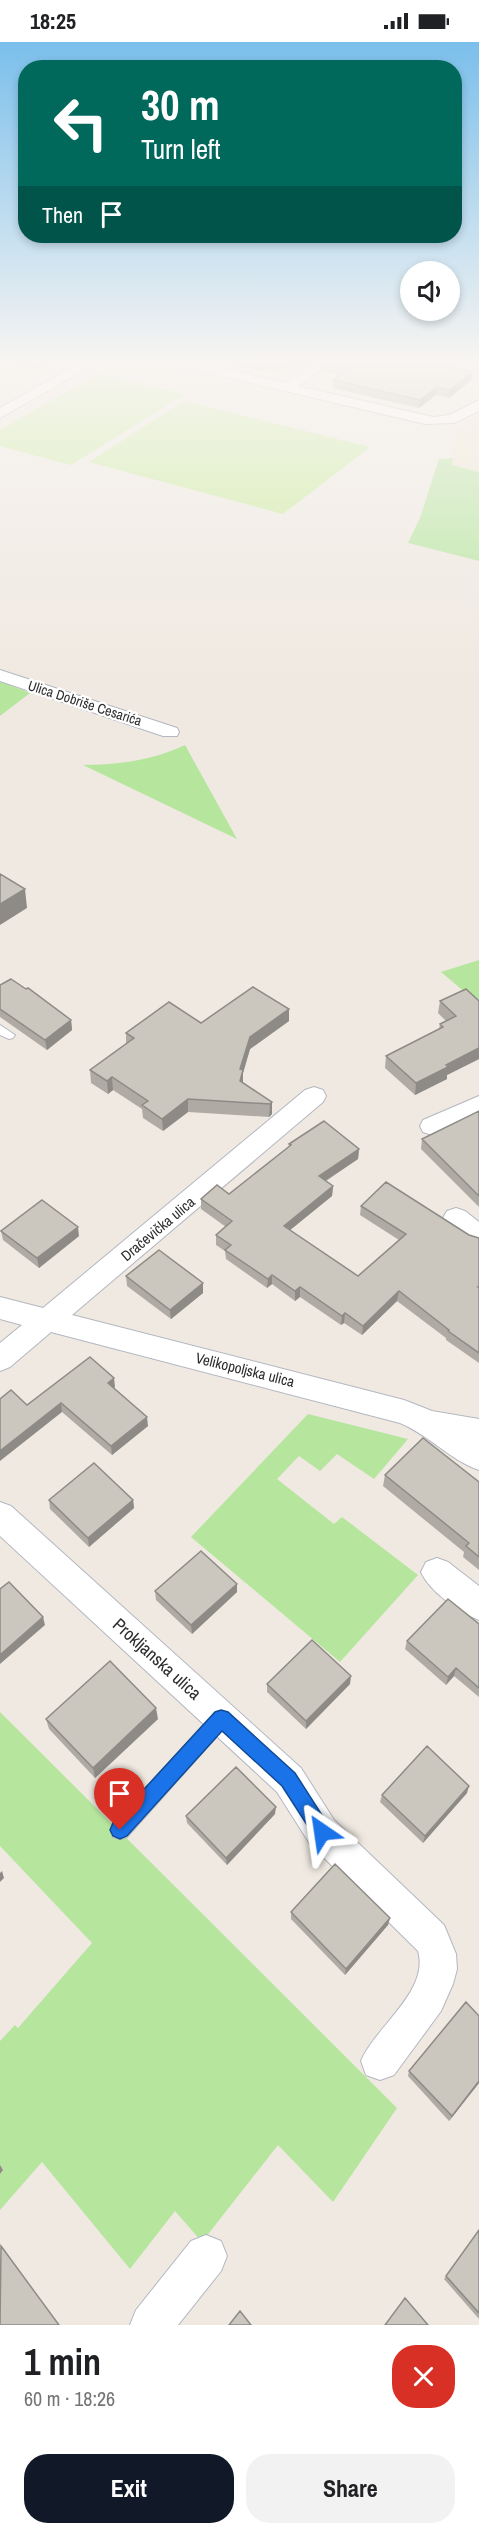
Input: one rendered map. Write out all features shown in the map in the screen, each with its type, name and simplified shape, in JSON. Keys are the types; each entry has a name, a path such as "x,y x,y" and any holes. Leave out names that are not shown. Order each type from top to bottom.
{"street":[{"name":"Ulica Dobriše Cesarića","path":"0,675 170,732"},
{"name":"Dračevička ulica","path":"0,1359 315,1096"},
{"path":"432,1126 479,1105"},
{"path":"456,1218 479,1237"},
{"name":"Velikopoljska ulica","path":"0,1308 353,1398 429,1422 479,1457"},
{"path":"429,1422 479,1431"},
{"name":"Prokljanska ulica","path":"0,1516 289,1780 322,1832 432,1938 439,1957 434,1988 380,2061"},
{"path":"437,1572 479,1605"},
{"path":"151,2325 206,2256"}],"lane":[{"path":"120,1830 221,1719"}],"shaded area":[{"path":"454,466 479,466 479,472"}],"green space":[{"path":"102,466 346,466 283,514"},
{"path":"437,466 454,466 479,472 479,561 408,543 420,518"},
{"path":"0,681 30,693 0,716"},
{"path":"185,745 237,839 83,765 136,761"},
{"path":"479,960 479,1004 441,972"},
{"path":"308,1414 408,1439 374,1479 337,1454 320,1471 299,1456 277,1479 334,1524 342,1517 418,1575 340,1662 191,1537"},
{"path":"0,1712 397,2108 333,2202 278,2145 202,2242 175,2211 130,2269 42,2162 0,2210 0,2174 3,2170 0,2166 0,2041 15,2025 18,2028 92,1943 0,1846"}],"building":[{"path":"0,874 25,889 0,904"},
{"path":"11,979 26,989 28,988 71,1020 45,1040 0,1009 0,985"},
{"path":"253,987 289,1009 250,1037 240,1069 243,1070 240,1081 272,1102 270,1104 188,1099 162,1119 142,1105 148,1101 112,1077 107,1081 90,1070 134,1038 126,1033 169,1002 201,1023"},
{"path":"466,989 479,1001 479,1048 416,1083 386,1056 443,1027 440,1024 456,1016 440,1001"},
{"path":"479,1111 479,1196 422,1139"},
{"path":"324,1121 359,1149 319,1176 333,1186 284,1226 358,1276 406,1234 361,1206 386,1182 469,1235 479,1238 479,1353 399,1291 363,1326 345,1313 342,1316 300,1287 295,1291 272,1275 268,1279 225,1250 231,1245 216,1235 232,1221 201,1199 217,1185 229,1194 291,1145 289,1144"},
{"path":"42,1200 78,1227 37,1258 1,1231"},
{"path":"159,1250 203,1283 170,1310 126,1276"},
{"path":"90,1357 114,1378 108,1383 147,1417 111,1446 61,1403 0,1451 0,1399 11,1390 27,1405"},
{"path":"423,1438 479,1482 479,1557 466,1546 469,1543 385,1475"},
{"path":"94,1463 133,1500 88,1538 49,1500"},
{"path":"201,1551 237,1584 191,1625 155,1591"},
{"path":"9,1582 43,1617 0,1655 0,1589"},
{"path":"448,1599 479,1624 479,1688 456,1668 448,1677 407,1641"},
{"path":"312,1640 351,1676 306,1721 267,1684"},
{"path":"110,1661 156,1708 93,1768 46,1719"},
{"path":"427,1746 469,1786 425,1836 382,1795"},
{"path":"236,1767 276,1807 226,1858 186,1816"},
{"path":"335,1864 390,1918 346,1969 291,1912"},
{"path":"466,2002 479,2016 479,2081 452,2116 409,2071"},
{"path":"479,2230 479,2313 446,2276"},
{"path":"1,2246 59,2325 0,2325"},
{"path":"405,2298 428,2325 385,2325"},
{"path":"240,2311 251,2325 229,2325"}],"route":[{"path":"120,1830 221,1719 289,1780 322,1832"}]}
